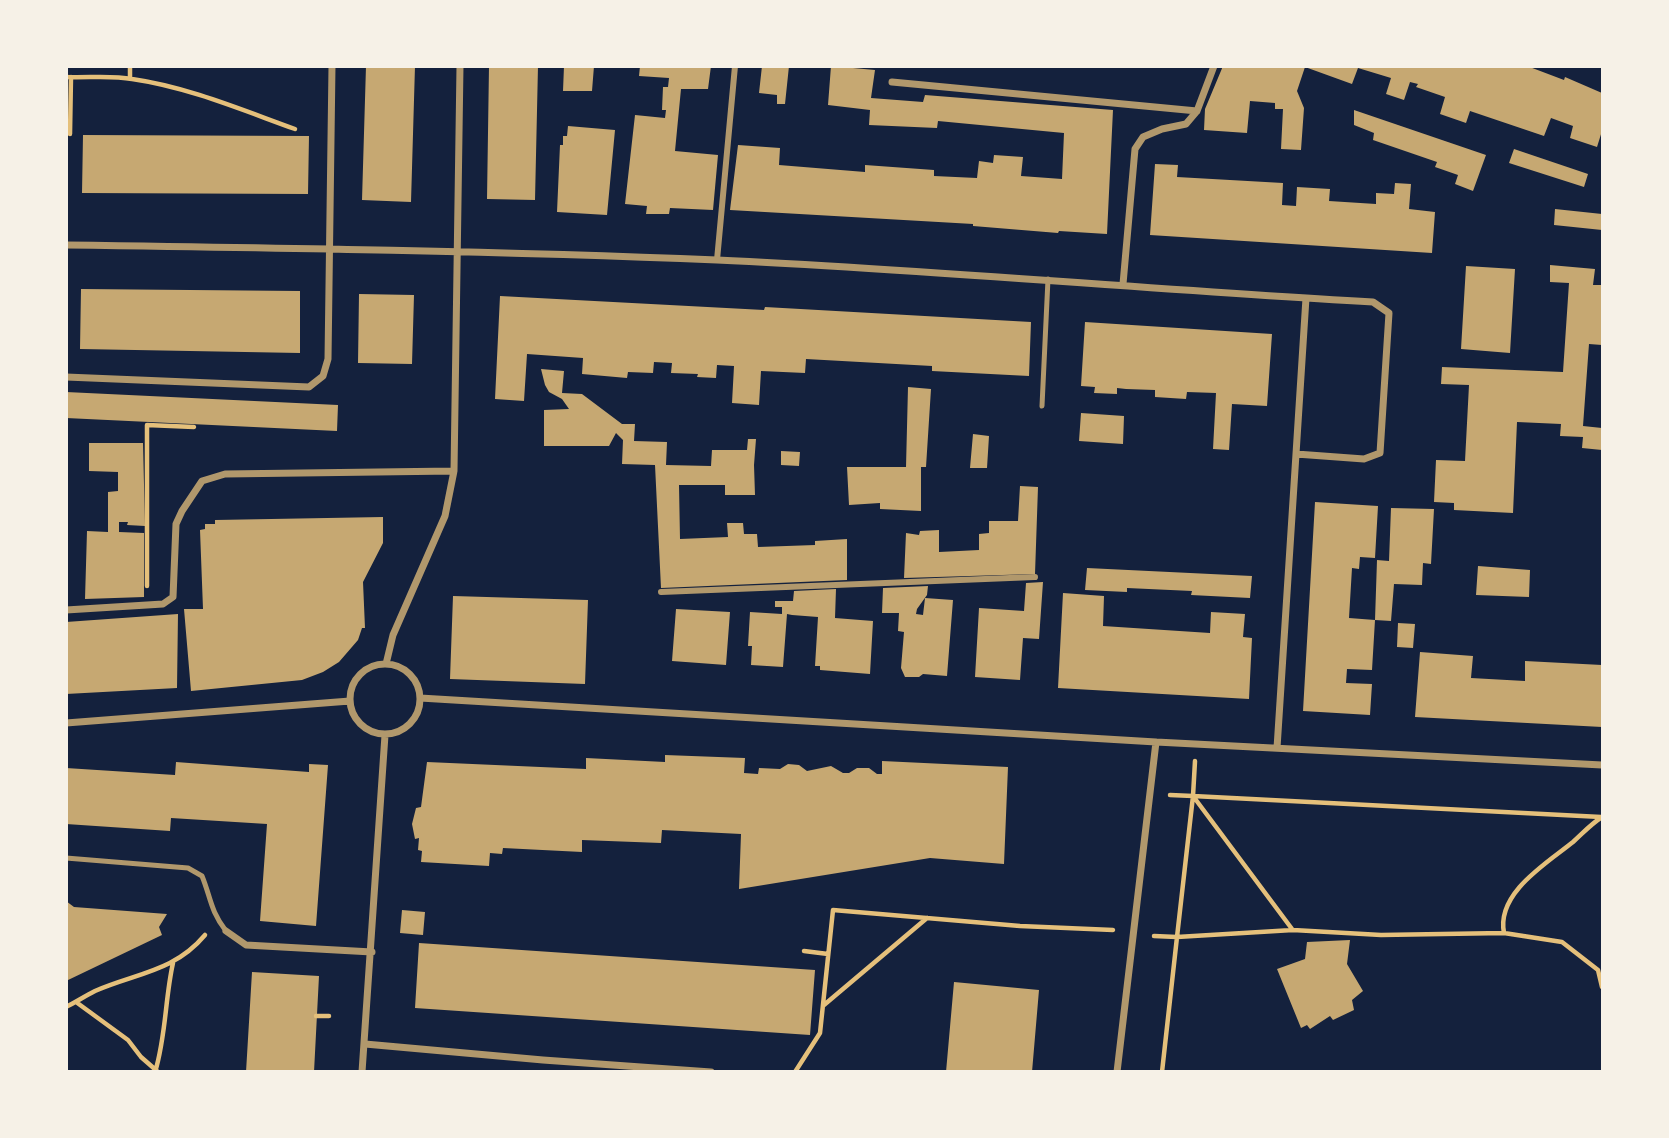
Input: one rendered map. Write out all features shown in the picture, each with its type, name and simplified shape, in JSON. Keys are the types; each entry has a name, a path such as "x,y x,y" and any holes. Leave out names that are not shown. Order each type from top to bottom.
{"street":[{"path":"66,377 309,387 323,376 328,359 332,66"},
{"path":"386,664 393,635 445,516 454,471 460,66"},
{"path":"716,260 735,66"},
{"path":"1123,284 1135,149 1143,137 1162,129 1186,124 1197,111 1214,66"},
{"path":"892,82 1197,111"},
{"path":"66,245 331,249 716,260 1048,279 1373,302 1389,313 1380,453 1364,459 1296,454"},
{"path":"1277,748 1306,298"},
{"path":"66,610 163,604 173,597 176,524 202,481 225,474 454,471"},
{"path":"661,592 1035,577"},
{"path":"386,664 406,671 413,678 420,698 414,720 396,733 385,735 365,729 352,712 349,701 356,679 364,671 386,664"},
{"path":"420,698 1156,742 1602,765"},
{"path":"66,723 349,701"},
{"path":"362,1072 385,735"},
{"path":"1117,1072 1156,742"},
{"path":"226,931 246,944 372,952"},
{"path":"365,1044 711,1072"}],"lane":[{"path":"1042,406 1048,279"},
{"path":"66,858 188,868 202,876 209,891 213,914 226,931"}],"path":[{"path":"130,66 130,78"},
{"path":"70,134 69,77 130,78 217,101 295,129"},
{"path":"147,586 147,425 194,427"},
{"path":"1162,1072 1193,796 1195,754"},
{"path":"1170,795 1602,817"},
{"path":"1193,796 1293,930"},
{"path":"1504,933 1502,923 1511,897 1542,865 1602,817"},
{"path":"795,1072 820,1033 833,910 1020,926 1113,930"},
{"path":"824,1006 927,918"},
{"path":"1154,936 1293,930 1381,935 1504,933 1562,942 1598,970 1602,986"},
{"path":"66,1004 165,967 196,946 205,935"},
{"path":"804,951 828,954"},
{"path":"156,1071 167,991 174,962"},
{"path":"75,1002 128,1040 156,1071"},
{"path":"316,1016 329,1016"}],"building":[{"path":"366,66 415,66 411,202 362,200"},
{"path":"489,66 538,66 535,200 487,199"},
{"path":"564,66 594,66 592,91 563,91"},
{"path":"640,66 711,66 708,89 681,89 675,151 718,155 713,210 670,208 669,214 646,214 647,206 625,204 635,115 665,118 666,110 662,110 663,87 668,87 669,78 639,76"},
{"path":"762,66 789,66 785,104 777,104 777,95 759,93"},
{"path":"831,66 875,70 871,98 923,102 925,95 1113,110 1107,234 1058,233 973,224 730,210 738,145 780,148 779,165 865,172 865,165 934,170 934,176 977,178 979,161 993,163 994,155 1023,157 1021,176 1062,179 1064,133 938,121 937,128 869,125 870,110 828,105"},
{"path":"1223,66 1527,66 1564,80 1565,77 1602,93 1602,131 1597,147 1570,138 1573,126 1551,118 1544,136 1470,111 1466,123 1440,114 1445,97 1416,87 1418,84 1410,82 1404,100 1386,94 1391,78 1358,68 1352,84 1305,67 1297,91 1304,108 1301,150 1281,149 1283,109 1275,109 1275,103 1250,101 1247,133 1204,130 1205,109"},
{"path":"1354,110 1486,155 1473,191 1455,184 1458,175 1435,167 1437,162 1373,140 1374,133 1354,125"},
{"path":"568,126 615,130 607,215 557,212 560,145 563,145 563,136 567,136"},
{"path":"83,135 309,136 308,194 82,193"},
{"path":"1514,149 1588,174 1584,187 1509,163"},
{"path":"1155,164 1178,165 1177,177 1283,183 1282,205 1296,206 1297,187 1330,189 1329,201 1376,204 1376,193 1394,194 1395,183 1411,184 1409,209 1435,212 1432,253 1150,235"},
{"path":"1555,209 1602,214 1602,230 1554,225"},
{"path":"1550,265 1595,269 1593,285 1602,285 1602,345 1589,344 1583,426 1602,428 1602,450 1582,448 1583,437 1560,436 1561,424 1517,422 1513,513 1454,510 1454,503 1434,502 1436,460 1465,461 1469,385 1441,384 1442,367 1563,372 1569,283 1550,282"},
{"path":"1466,266 1515,269 1510,353 1461,349"},
{"path":"81,289 300,291 300,353 80,349"},
{"path":"359,294 414,295 412,364 358,363"},
{"path":"500,296 1031,322 1029,376 932,371 932,366 806,359 805,373 761,371 759,405 732,403 734,366 717,365 716,378 671,373 672,363 654,362 653,373 628,372 627,378 582,374 583,358 527,354 524,401 495,399"},
{"path":"1085,322 1272,334 1267,406 1232,404 1229,450 1213,449 1216,393 1187,392 1186,399 1155,397 1155,390 1117,388 1117,394 1094,393 1095,387 1081,386"},
{"path":"541,369 564,371 562,393 582,394 622,424 635,424 634,441 667,442 666,465 711,466 712,450 747,450 748,439 756,439 755,495 725,495 725,485 679,485 680,539 728,537 727,523 743,523 744,534 757,534 758,547 815,545 815,541 847,539 847,580 661,588 655,465 622,464 623,440 616,433 609,446 544,446 544,410 569,409 562,399 549,392"},
{"path":"908,387 931,389 926,467 921,467 921,511 880,509 880,503 849,505 847,467 906,467"},
{"path":"66,392 338,405 337,431 66,418"},
{"path":"1081,413 1124,416 1123,444 1079,441"},
{"path":"973,434 989,436 987,468 970,468"},
{"path":"89,443 143,443 145,526 119,522 119,532 144,533 144,597 85,599 87,531 108,532 108,492 118,491 118,472 89,471"},
{"path":"781,451 800,452 799,466 781,465"},
{"path":"1020,486 1038,487 1035,574 904,578 906,533 919,535 920,531 939,530 939,552 979,550 979,534 989,533 989,521 1018,521"},
{"path":"1315,502 1378,506 1375,558 1360,557 1359,569 1352,568 1349,618 1375,620 1372,670 1347,669 1346,683 1372,684 1370,715 1303,711"},
{"path":"1391,508 1434,509 1431,564 1423,563 1422,585 1394,584 1391,621 1375,620 1377,560 1389,561"},
{"path":"383,517 383,543 363,582 365,628 362,628 358,640 339,662 302,680 191,691 184,609 203,609 200,530 205,529 205,524 215,524 215,520"},
{"path":"1478,566 1530,570 1529,597 1476,595"},
{"path":"1087,568 1252,576 1250,598 1191,595 1192,591 1127,588 1127,592 1085,590"},
{"path":"1043,582 1039,639 1023,638 1020,680 975,677 979,608 1024,611 1026,583"},
{"path":"928,586 927,595 917,609 916,614 923,615 925,598 953,600 947,676 923,674 919,677 905,677 901,668 904,632 898,631 899,613 882,613 883,588"},
{"path":"836,589 835,618 873,621 870,674 820,670 820,666 815,666 818,617 787,614 783,667 751,665 752,646 748,646 750,612 782,614 782,607 775,607 775,601 793,601 794,591"},
{"path":"1063,593 1104,596 1103,626 1210,633 1211,612 1245,614 1243,637 1252,638 1249,699 1058,688"},
{"path":"453,596 588,600 585,684 450,679"},
{"path":"676,609 730,612 726,665 672,661"},
{"path":"178,614 177,688 66,694 66,622"},
{"path":"1398,623 1415,624 1413,648 1397,647"},
{"path":"1420,652 1473,656 1471,678 1525,681 1525,661 1602,665 1602,727 1415,717"},
{"path":"665,755 745,758 744,773 758,774 759,768 780,769 788,764 799,765 807,771 831,766 843,773 857,768 869,768 882,774 882,761 1008,767 1004,864 930,858 739,889 741,834 662,830 661,843 582,840 582,852 503,848 502,854 490,853 489,866 421,862 419,838 415,839 412,824 416,808 421,807 427,762 586,769 586,758 665,762"},
{"path":"176,762 309,772 309,764 328,765 316,926 260,921 267,824 171,818 170,831 66,824 66,768 175,775"},
{"path":"66,901 74,907 167,914 159,927 162,935 66,981"},
{"path":"402,910 425,912 423,935 400,933"},
{"path":"1350,940 1347,964 1363,991 1352,1000 1354,1010 1333,1020 1330,1016 1310,1029 1307,1025 1301,1028 1277,969 1305,959 1307,942"},
{"path":"419,943 815,970 810,1035 415,1008"},
{"path":"252,972 319,976 314,1072 246,1072"},
{"path":"954,982 1039,990 1032,1072 946,1072"}]}
